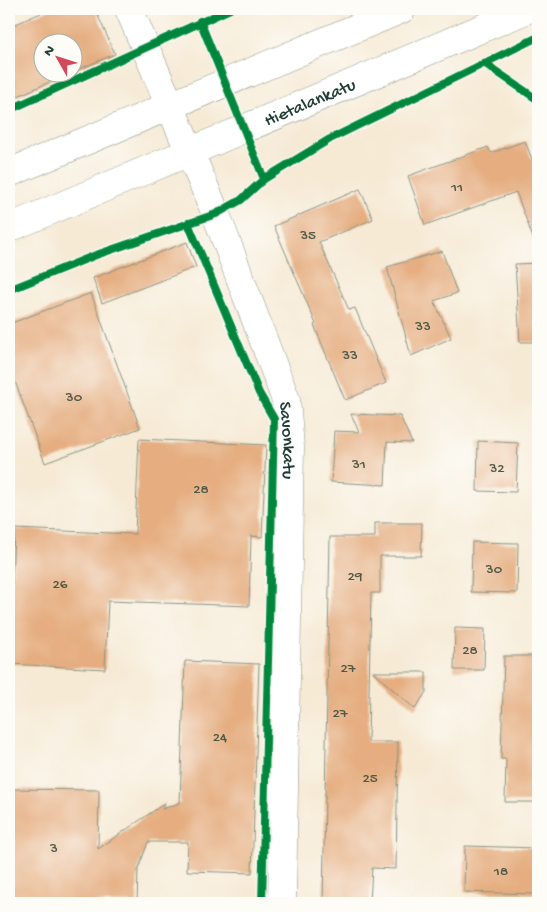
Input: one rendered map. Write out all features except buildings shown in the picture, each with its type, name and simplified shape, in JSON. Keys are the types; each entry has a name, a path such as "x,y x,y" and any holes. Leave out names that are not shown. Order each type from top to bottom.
{"main road":[{"name":"Savonkatu","path":"129,9 191,151 286,400 290,446 282,903"},
{"path":"9,173 402,9"},
{"name":"Hietalankatu","path":"9,228 528,9"}],"cycle path":[{"path":"9,110 230,9"},
{"path":"200,21 264,179"},
{"path":"9,290 96,255 216,214 241,200 264,179 330,139 538,37"},
{"path":"484,63 538,100"},
{"path":"188,223 259,393 274,419 262,903"}]}
